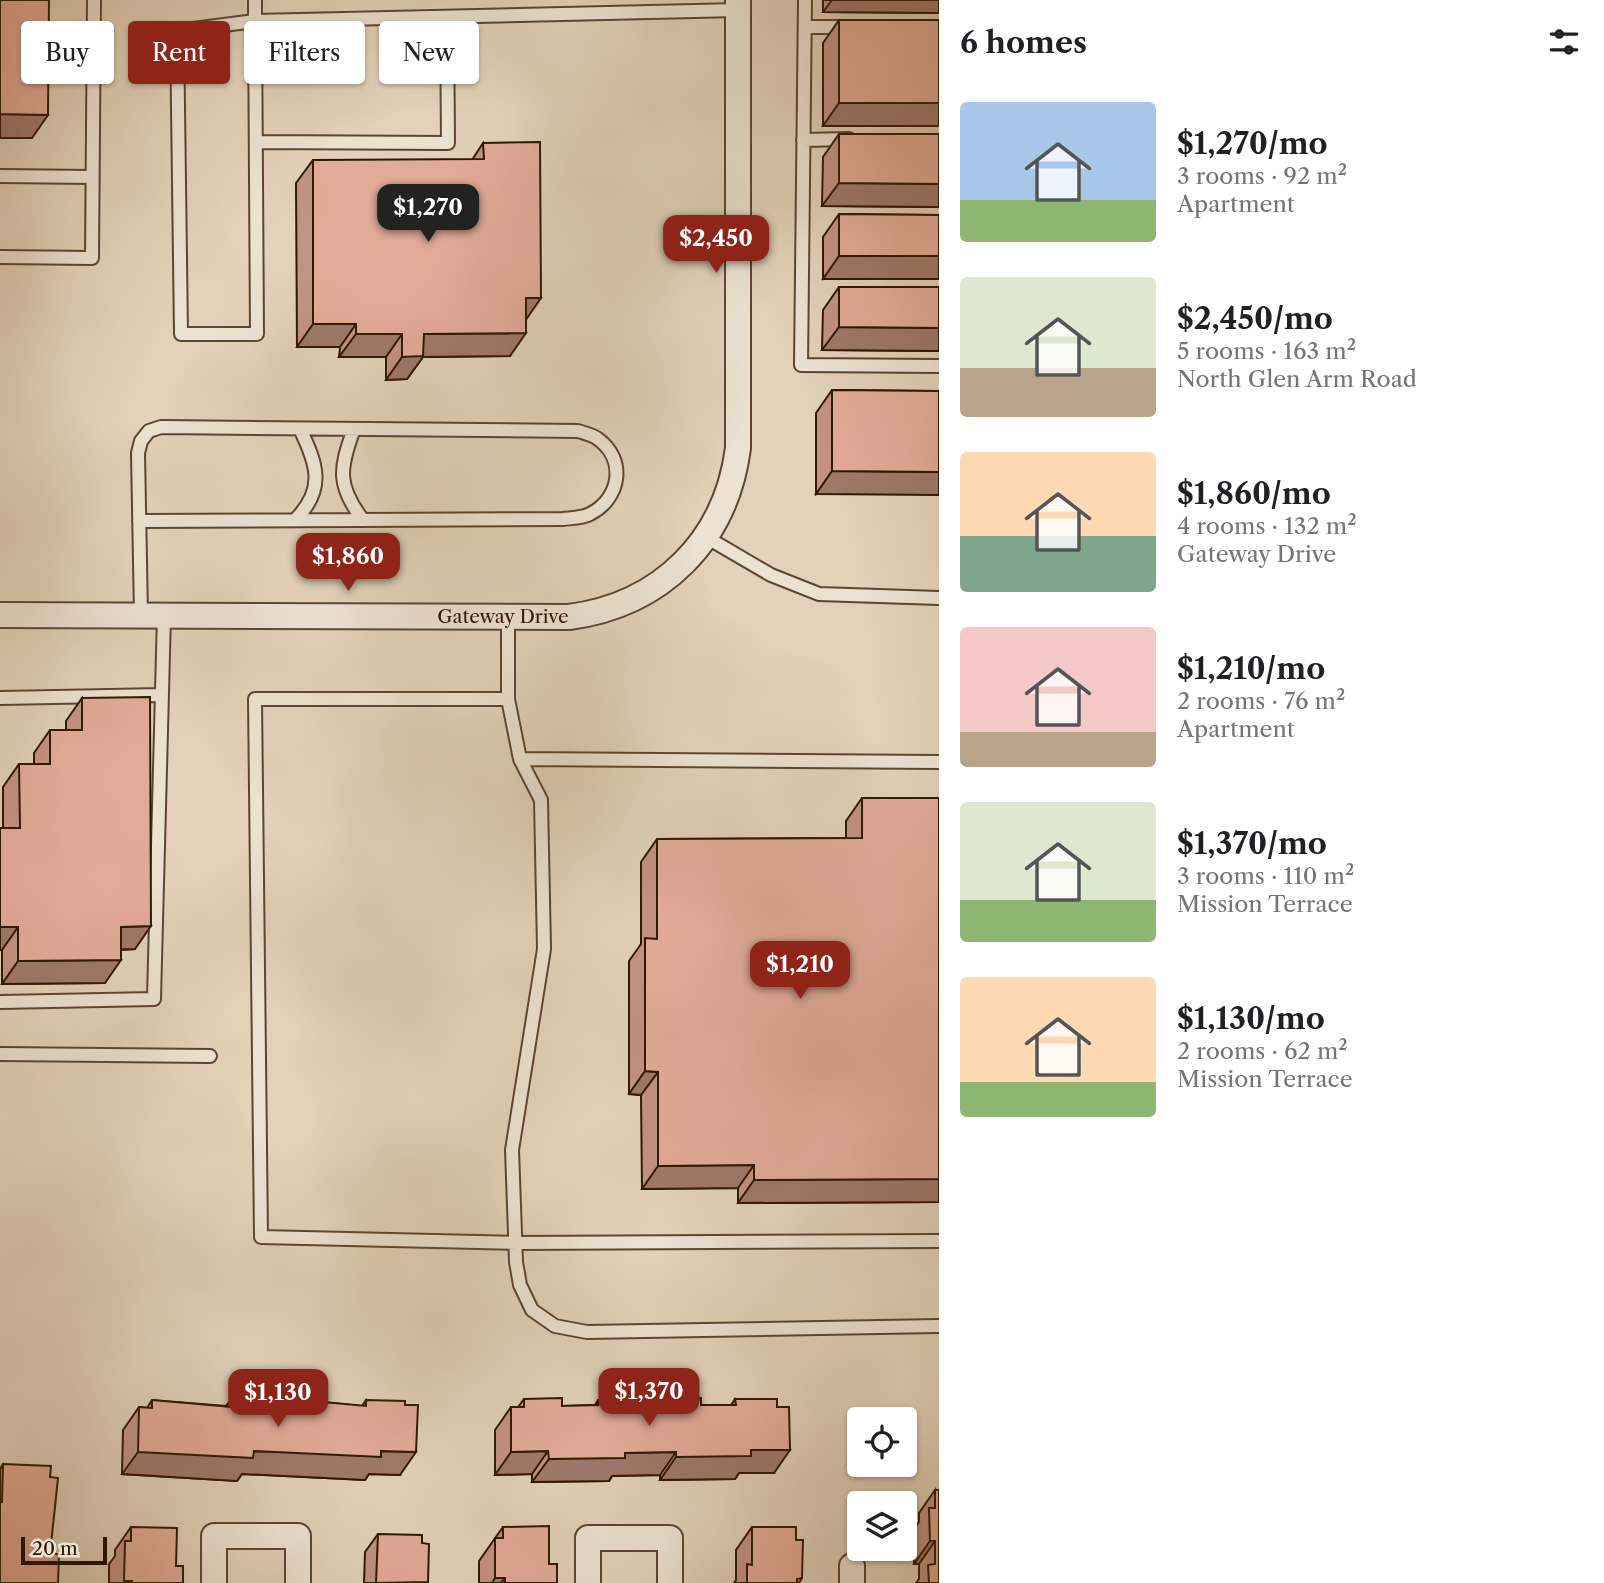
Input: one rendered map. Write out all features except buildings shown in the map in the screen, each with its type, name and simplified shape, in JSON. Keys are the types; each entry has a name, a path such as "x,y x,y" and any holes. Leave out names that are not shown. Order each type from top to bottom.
{"street":[{"path":"700,546 731,486 738,448 738,5"},
{"name":"Gateway Drive","path":"0,615 569,617 620,605 665,581 700,546"},
{"path":"214,1583 214,1536 298,1536 298,1583"},
{"path":"588,1583 588,1538 670,1538 670,1583"}],"lane":[{"path":"0,257 92,258 93,0"},
{"path":"255,0 256,20 257,334 181,334 177,32 256,20 447,17 738,5"},
{"path":"805,0 801,365 939,366"},
{"path":"256,142 448,143 447,17"},
{"path":"805,27 858,27"},
{"path":"803,139 858,139"},
{"path":"0,176 92,177"},
{"path":"0,1002 154,999 162,695 139,521 138,453 141,441 149,431 161,427 578,431 598,438 610,453 618,470 616,488 605,503 589,515 563,519 139,521"},
{"path":"295,520 307,508 316,479 315,463 300,429"},
{"path":"354,429 342,469 343,488 363,520"},
{"path":"700,546 819,594 939,598"},
{"path":"508,617 508,699 520,760 541,800 544,949 512,1150 520,1285 533,1310 555,1326 587,1332 939,1326"},
{"path":"0,698 162,695"},
{"path":"508,699 255,699 261,1237 516,1243 939,1241"},
{"path":"520,760 939,762"},
{"path":"0,1054 210,1056"}]}
